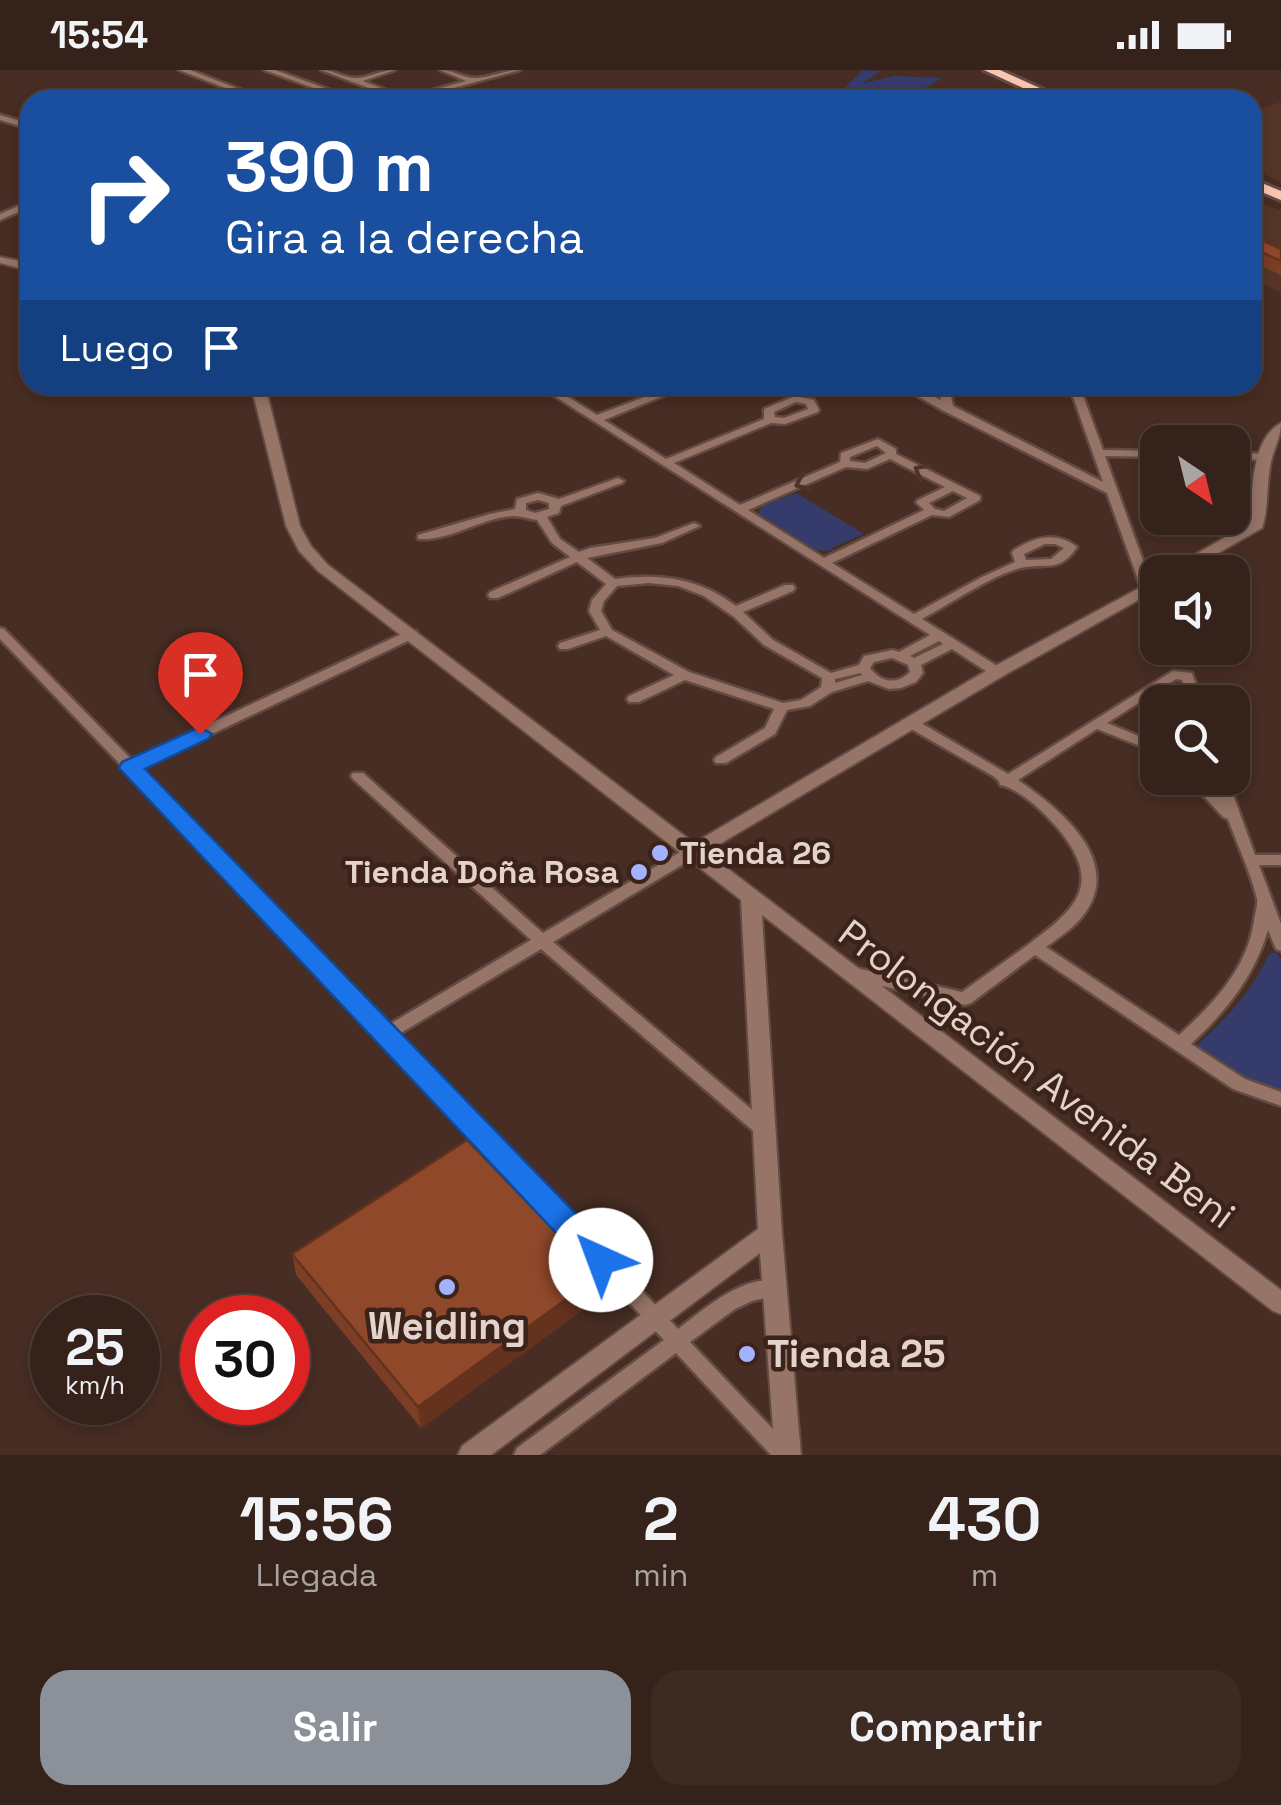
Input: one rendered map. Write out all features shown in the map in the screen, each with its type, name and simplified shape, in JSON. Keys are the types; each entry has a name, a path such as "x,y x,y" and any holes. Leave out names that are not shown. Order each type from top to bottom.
{"highway":[{"path":"990,70 1037,90"},
{"path":"1002,70 1049,90"}],"street":[{"path":"183,70 236,90"},
{"path":"268,70 325,90"},
{"path":"325,70 384,90"},
{"path":"357,80 391,70"},
{"path":"444,70 475,81"},
{"path":"440,90 516,70"},
{"path":"260,395 293,526 304,548 324,568 692,852"},
{"path":"558,395 997,672"},
{"path":"596,419 659,395"},
{"path":"922,395 1112,491"},
{"path":"946,395 948,409"},
{"path":"1078,395 1140,557"},
{"path":"665,463 770,420"},
{"path":"1205,555 1257,525 1266,457 1272,436 1281,427"},
{"path":"845,464 845,455 871,442 886,446 892,451 890,455"},
{"path":"1100,453 1140,454"},
{"path":"739,510 845,464 866,466 890,455"},
{"path":"890,455 976,498 944,515 931,511 922,502 951,488"},
{"path":"1250,457 1266,457"},
{"path":"422,538 440,535 490,514 552,514 557,504 618,481"},
{"path":"520,512 521,502 532,497 545,497 557,504"},
{"path":"824,562 931,511"},
{"path":"541,517 556,541 613,583 675,578 736,612 772,646 814,666 828,683"},
{"path":"494,595 576,558 610,547 658,542 694,526"},
{"path":"914,619 1021,564"},
{"path":"613,583 598,600 594,612 607,632 684,675 782,707 805,702 828,683 866,673 876,656 908,659 952,644"},
{"path":"736,612 789,588"},
{"path":"388,1033 997,672 1140,592"},
{"path":"0,632 388,1033 786,1455"},
{"path":"564,646 607,632"},
{"path":"130,768 412,634"},
{"path":"908,659 938,636"},
{"path":"866,673 884,684 901,685 917,674 908,659"},
{"path":"1158,685 1177,673 1187,676 1190,685"},
{"path":"634,700 684,675"},
{"path":"1005,782 1140,697"},
{"path":"721,760 770,731 782,707"},
{"path":"846,972 965,999 1074,916 1084,903 1092,872 1071,829 911,723"},
{"path":"1097,724 1140,742"},
{"path":"358,776 543,942 763,1129"},
{"path":"1210,795 1233,820"},
{"path":"1225,795 1281,946"},
{"name":"Prolongación Avenida Beni","path":"692,852 1281,1304"},
{"path":"1249,860 1281,860"},
{"path":"751,899 786,1455"},
{"path":"1179,1045 1218,1009 1245,976 1259,942 1265,901"},
{"path":"1035,947 1253,1091 1281,1099"},
{"path":"471,1455 770,1233"},
{"path":"524,1455 728,1304 750,1293 776,1288"}],"shaded area":[{"path":"863,70 881,71 863,83 895,76 941,78 920,90 842,90"},
{"path":"1281,102 1281,182 1262,173 1262,108"},
{"path":"1262,202 1281,211 1281,293 1262,284"},
{"path":"796,493 864,534 831,548 836,551 815,550 758,513 764,505"},
{"path":"1276,952 1281,960 1281,1094 1238,1076 1200,1052 1198,1044 1238,1003 1269,954"}],"building":[{"path":"1262,240 1281,249 1281,261 1262,252"},
{"name":"Weidling","path":"467,1140 598,1276 418,1407 292,1254"}],"place":[{"name":"Tienda 26","path":"660,853"},
{"name":"Tienda Doña Rosa","path":"639,872"},
{"name":"Weidling","path":"447,1287"},
{"name":"Tienda 25","path":"747,1354"}],"route":[{"path":"200,734 130,768 388,1033 601,1260"}]}
